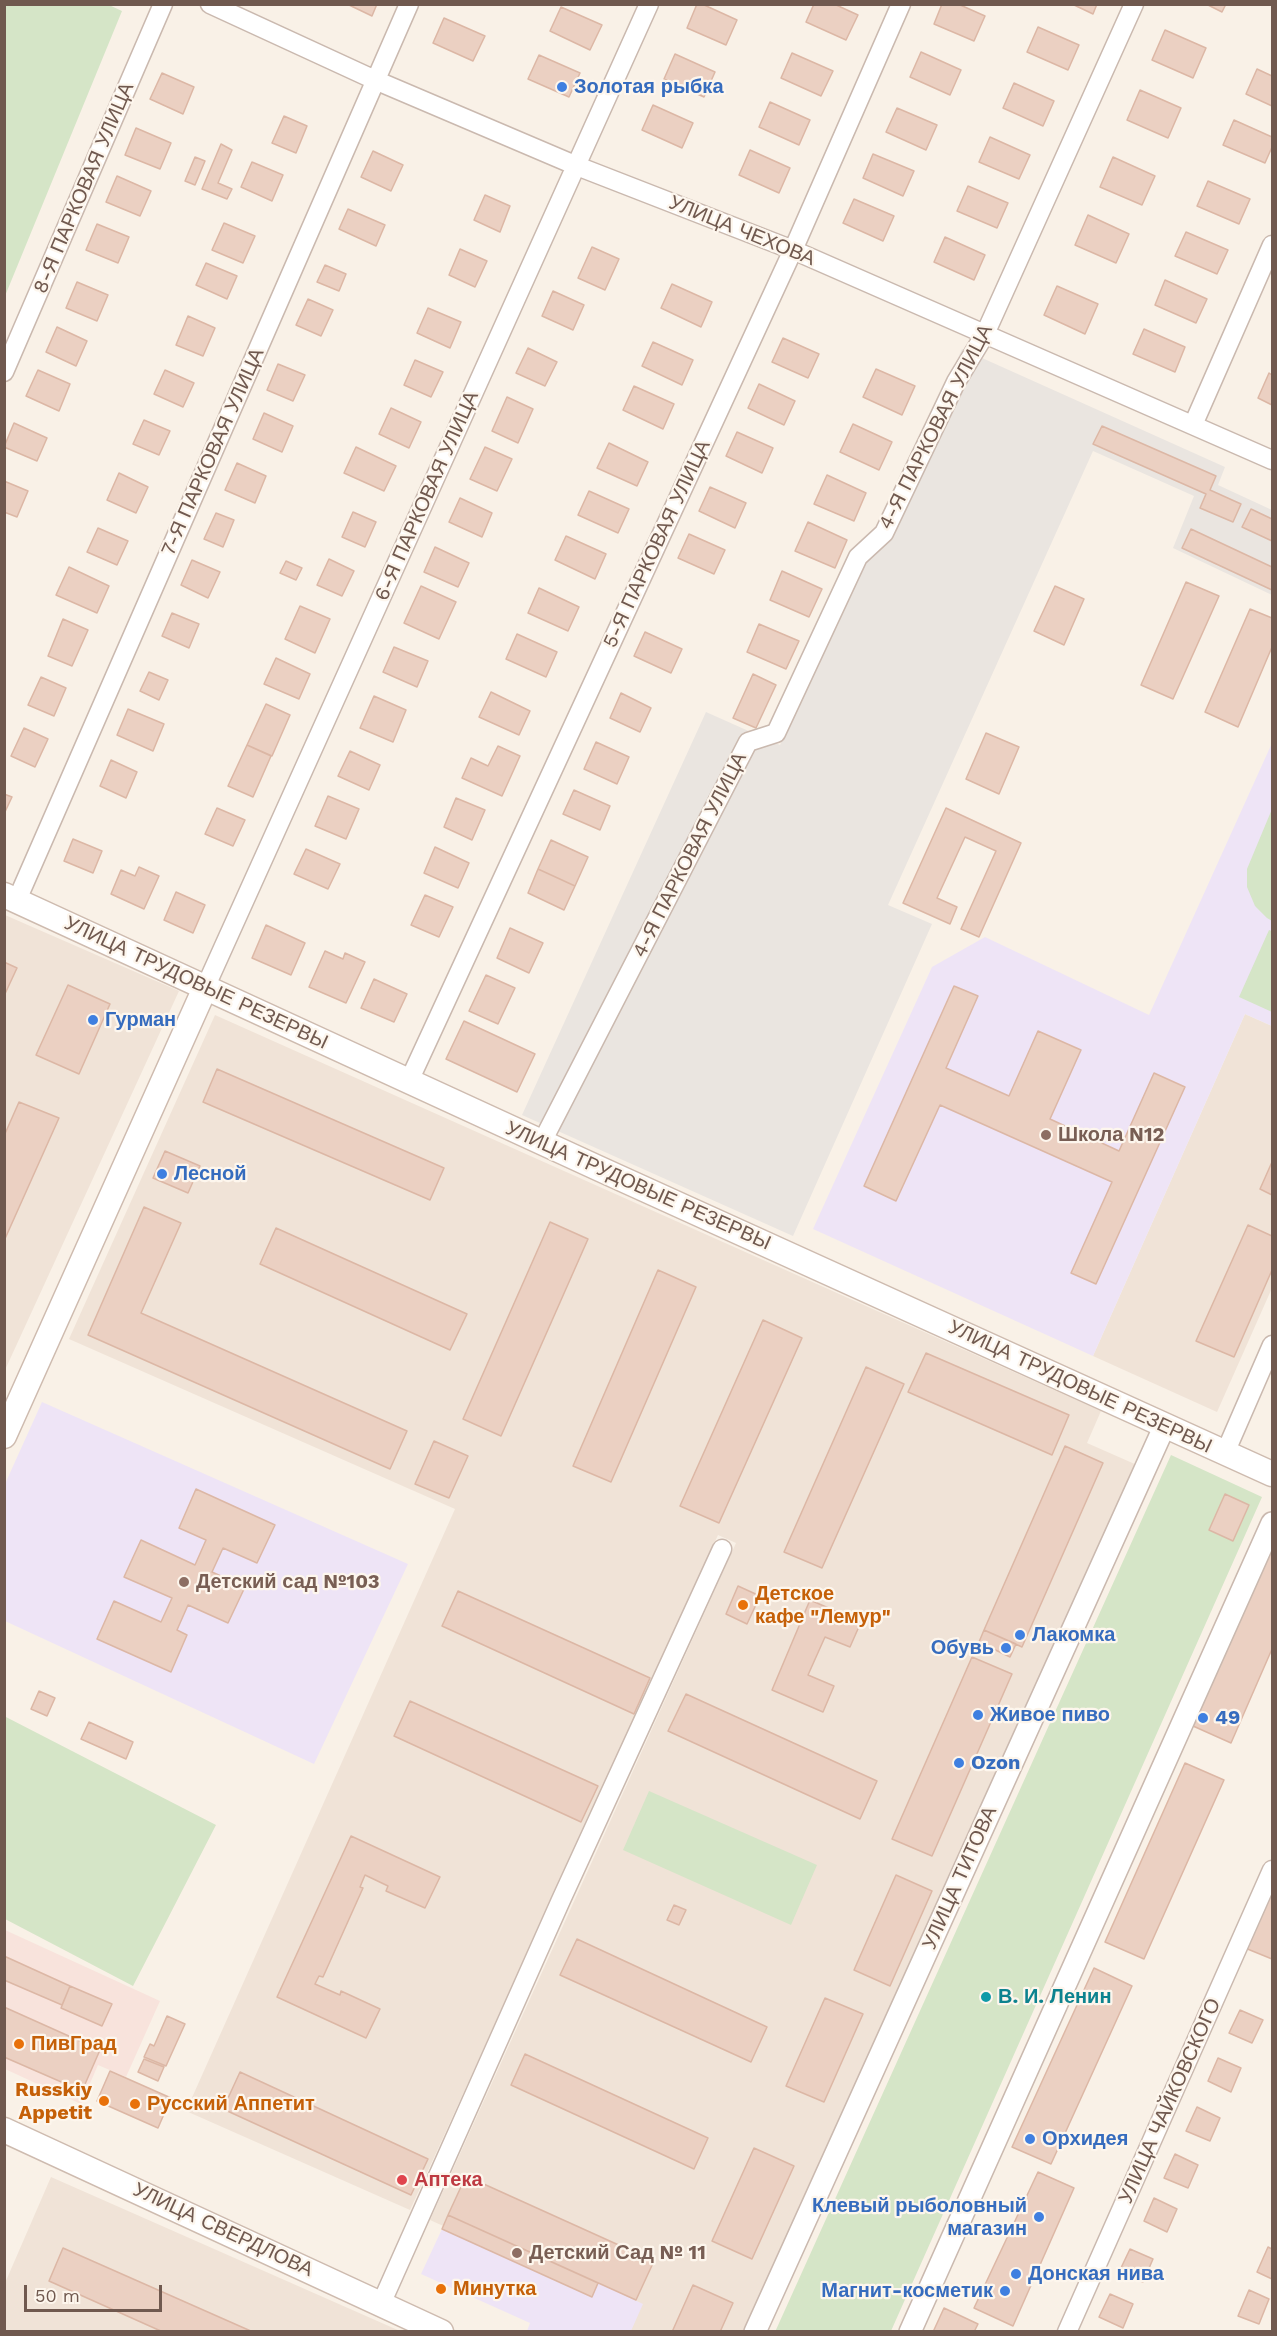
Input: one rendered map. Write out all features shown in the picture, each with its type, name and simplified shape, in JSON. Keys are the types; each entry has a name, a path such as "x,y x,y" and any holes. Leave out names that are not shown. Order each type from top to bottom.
{"main road":[{"name":"УЛИЦА ТРУДОВЫЕ РЕЗЕРВЫ","path":"11,898 1272,1474"},
{"path":"4,1436 205,988"},
{"name":"УЛИЦА СВЕРДЛОВА","path":"4,2130 441,2331"}],"street":[{"name":"8-Я ПАРКОВАЯ УЛИЦА","path":"4,372 163,4"},
{"name":"УЛИЦА ЧЕХОВА","path":"210,4 375,80 577,166 793,250 1272,460"},
{"name":"7-Я ПАРКОВАЯ УЛИЦА","path":"11,898 409,4"},
{"name":"6-Я ПАРКОВАЯ УЛИЦА","path":"205,988 649,4"},
{"name":"5-Я ПАРКОВАЯ УЛИЦА","path":"409,1081 793,250 901,4"},
{"name":"4-Я ПАРКОВАЯ УЛИЦА","path":"542,1142 748,742 776,733 858,557 884,533 956,381 985,334 1134,4"},
{"path":"1193,425 1272,245"},
{"path":"1225,1453 1272,1346"},
{"name":"УЛИЦА ТИТОВА","path":"755,2331 1165,1425"},
{"path":"910,2331 1272,1522"},
{"path":"381,2304 561,1900 722,1549"},
{"name":"УЛИЦА ЧАЙКОВСКОГО","path":"1067,2331 1272,1870"}],"shaded area":[{"path":"962,349 1225,467 1218,485 1272,510 1272,595 1173,548 1194,496 1093,451 888,905 932,924 793,1236 522,1115 706,712 780,745"},
{"path":"1272,743 1272,1026 1245,1014 1093,1356 813,1229 932,967 985,937 1149,1015"},
{"path":"5,915 179,991 5,1370"},
{"path":"1245,1014 1272,1026 1272,1288 1217,1412 1093,1356"},
{"path":"215,1015 1101,1411 1087,1443 1137,1465 746,2331 630,2331 638,2314 430,2220 736,1543 718,1535 410,2210 186,2111 455,1509 69,1339"},
{"path":"42,1402 408,1564 314,1764 5,1621 5,1484"},
{"path":"5,1930 160,2001 126,2077 98,2065 81,2104 5,2069"},
{"path":"51,2177 400,2331 5,2332 5,2283"},
{"path":"442,2229 591,2297 598,2283 643,2304 631,2331 527,2331 530,2323 421,2274"}],"green space":[{"path":"5,4 109,5 122,11 5,296"},
{"path":"1272,809 1272,921 1255,906 1247,887 1247,869"},
{"path":"1269,930 1272,931 1272,1012 1239,997"},
{"path":"1171,1455 1262,1497 891,2331 775,2332"},
{"path":"4,1716 216,1825 133,1986 5,1919"},
{"path":"649,1791 817,1865 791,1925 623,1850"}],"building":[{"path":"347,4 377,4 372,16"},
{"path":"697,4 702,4 737,20 726,45 687,28"},
{"path":"814,4 834,4 858,15 846,40 806,22"},
{"path":"942,4 958,4 985,16 974,41 934,24"},
{"path":"1072,4 1097,4 1093,14"},
{"path":"1206,4 1226,4 1222,12"},
{"path":"561,7 602,25 590,50 550,31"},
{"path":"444,18 485,36 473,61 433,43"},
{"path":"1038,27 1079,45 1068,70 1027,52"},
{"path":"1165,30 1206,48 1193,78 1152,60"},
{"path":"921,52 961,70 950,95 910,77"},
{"path":"792,53 833,71 821,96 781,78"},
{"path":"675,54 715,72 704,97 664,79"},
{"path":"539,55 580,73 569,97 528,79"},
{"path":"1257,69 1272,76 1272,106 1246,94"},
{"path":"162,73 194,87 183,114 150,99"},
{"path":"1014,83 1054,101 1043,126 1003,108"},
{"path":"1140,90 1181,108 1168,138 1127,120"},
{"path":"770,102 810,120 799,145 759,127"},
{"path":"653,105 693,123 682,148 642,130"},
{"path":"897,108 937,125 926,150 886,132"},
{"path":"284,116 307,126 296,153 272,143"},
{"path":"1234,120 1272,137 1272,147 1265,163 1223,145"},
{"path":"136,128 171,143 160,169 125,155"},
{"path":"990,137 1030,155 1019,179 979,162"},
{"path":"221,144 232,150 218,183 232,189 227,199 202,189"},
{"path":"750,150 790,168 779,193 739,175"},
{"path":"373,151 403,165 391,191 361,177"},
{"path":"873,154 914,171 903,196 863,178"},
{"path":"195,157 205,161 195,185 185,181"},
{"path":"1113,157 1155,176 1142,205 1100,187"},
{"path":"252,162 283,175 272,201 241,187"},
{"path":"117,176 151,191 140,216 106,202"},
{"path":"1208,181 1250,199 1239,224 1197,206"},
{"path":"968,186 1008,203 997,228 957,211"},
{"path":"485,195 510,206 500,232 474,220"},
{"path":"854,199 894,216 883,241 843,223"},
{"path":"348,209 385,225 376,246 339,229"},
{"path":"1088,215 1129,234 1116,263 1075,245"},
{"path":"224,223 255,236 243,263 212,250"},
{"path":"97,224 129,237 118,263 86,250"},
{"path":"1186,232 1228,250 1217,274 1175,256"},
{"path":"945,237 985,255 974,280 934,262"},
{"path":"592,247 619,259 605,290 578,278"},
{"path":"460,249 487,261 475,287 449,275"},
{"path":"206,263 237,276 227,299 196,285"},
{"path":"325,265 346,274 339,291 317,282"},
{"path":"1165,280 1207,299 1196,323 1155,305"},
{"path":"77,282 108,295 97,321 66,308"},
{"path":"672,284 712,302 701,327 661,308"},
{"path":"1057,286 1098,304 1085,334 1044,315"},
{"path":"553,291 584,305 573,330 542,316"},
{"path":"308,299 333,310 321,336 296,325"},
{"path":"428,308 461,322 450,348 417,333"},
{"path":"188,316 215,328 203,356 176,345"},
{"path":"57,327 87,341 76,366 46,352"},
{"path":"1144,329 1185,347 1175,372 1133,354"},
{"path":"783,338 819,354 808,378 772,362"},
{"path":"653,342 693,360 682,385 642,366"},
{"path":"528,348 557,362 545,386 516,373"},
{"path":"415,360 443,372 431,397 404,385"},
{"path":"278,364 305,375 293,401 267,390"},
{"path":"876,369 915,386 902,415 863,397"},
{"path":"38,370 70,384 59,411 26,396"},
{"path":"165,370 194,383 183,407 154,394"},
{"path":"1269,373 1272,375 1272,405 1258,398"},
{"path":"759,384 795,401 784,425 748,408"},
{"path":"634,386 674,404 663,429 623,410"},
{"path":"507,397 533,409 518,443 492,431"},
{"path":"391,408 421,422 409,448 379,434"},
{"path":"264,413 293,426 282,452 253,439"},
{"path":"144,420 170,431 159,455 133,444"},
{"path":"14,423 47,438 37,461 4,447"},
{"path":"853,424 892,442 879,470 840,452"},
{"path":"1102,426 1216,476 1210,490 1241,504 1233,522 1200,508 1206,494 1093,444"},
{"path":"737,432 773,448 762,473 726,456"},
{"path":"609,443 648,462 637,486 597,468"},
{"path":"356,447 396,466 384,491 344,473"},
{"path":"485,447 512,459 497,491 470,479"},
{"path":"237,463 266,476 255,503 225,490"},
{"path":"119,473 148,487 136,513 107,500"},
{"path":"827,475 866,493 854,521 814,504"},
{"path":"4,481 28,491 17,517 4,512"},
{"path":"710,487 746,503 735,528 699,511"},
{"path":"589,491 629,509 618,533 578,515"},
{"path":"460,498 492,513 482,537 449,522"},
{"path":"1251,509 1272,519 1272,541 1242,527"},
{"path":"353,512 376,522 365,547 342,537"},
{"path":"216,513 234,520 223,547 204,539"},
{"path":"808,522 847,540 835,568 795,551"},
{"path":"98,528 128,541 117,565 87,552"},
{"path":"1191,529 1272,567 1272,590 1182,548"},
{"path":"689,534 725,550 714,574 678,558"},
{"path":"566,536 606,554 595,579 555,560"},
{"path":"435,547 469,563 458,587 424,572"},
{"path":"329,559 354,571 342,596 317,585"},
{"path":"192,560 220,572 208,598 181,585"},
{"path":"286,561 302,568 296,580 280,573"},
{"path":"69,567 109,586 97,613 56,595"},
{"path":"782,571 822,589 809,617 770,600"},
{"path":"1186,582 1219,596 1173,699 1141,685"},
{"path":"421,586 456,602 439,639 404,623"},
{"path":"1055,586 1084,599 1064,645 1034,631"},
{"path":"539,588 579,607 568,631 528,613"},
{"path":"300,606 330,619 315,653 285,639"},
{"path":"1250,609 1272,618 1272,647 1238,727 1205,712"},
{"path":"172,613 199,624 189,648 162,636"},
{"path":"63,619 88,630 72,666 48,656"},
{"path":"759,624 799,641 786,669 747,652"},
{"path":"645,632 682,649 671,673 634,656"},
{"path":"517,634 557,652 546,677 506,659"},
{"path":"394,647 428,661 417,687 383,672"},
{"path":"276,658 310,674 299,699 264,684"},
{"path":"149,672 168,680 159,700 140,691"},
{"path":"753,674 776,685 756,728 733,718"},
{"path":"41,677 66,688 54,716 28,705"},
{"path":"491,692 530,711 519,735 479,717"},
{"path":"621,693 651,708 640,732 610,718"},
{"path":"374,696 406,710 393,742 360,728"},
{"path":"266,704 290,715 272,756 247,745"},
{"path":"128,709 164,724 153,751 117,735"},
{"path":"24,728 48,739 35,767 11,756"},
{"path":"986,733 1019,747 999,794 966,779"},
{"path":"596,742 629,757 617,784 584,769"},
{"path":"247,745 271,756 253,797 228,786"},
{"path":"498,746 520,756 502,796 462,778 471,758 488,766"},
{"path":"350,751 380,765 369,790 338,776"},
{"path":"111,760 137,772 126,798 100,786"},
{"path":"574,790 610,806 600,830 563,814"},
{"path":"4,794 12,797 4,814"},
{"path":"328,796 359,809 346,839 315,826"},
{"path":"456,798 485,810 472,840 444,827"},
{"path":"217,808 245,820 233,846 205,834"},
{"path":"946,808 1021,843 979,937 961,929 996,851 965,837 937,898 957,907 950,924 903,903"},
{"path":"73,839 102,851 93,873 64,861"},
{"path":"551,840 588,857 575,886 538,869"},
{"path":"435,847 469,863 458,888 424,873"},
{"path":"306,849 340,864 328,889 294,874"},
{"path":"139,867 159,876 144,909 111,894 121,870 135,876"},
{"path":"538,869 575,886 564,910 528,893"},
{"path":"176,892 205,905 193,933 164,920"},
{"path":"425,895 453,907 439,937 411,925"},
{"path":"266,925 305,943 291,975 252,958"},
{"path":"510,928 543,943 529,973 497,958"},
{"path":"325,951 343,959 345,953 365,962 346,1003 309,987"},
{"path":"4,962 17,968 4,996"},
{"path":"486,975 515,988 498,1024 469,1011"},
{"path":"374,979 407,994 394,1022 361,1008"},
{"path":"68,985 110,1004 79,1074 36,1055"},
{"name":"Школа N12","path":"954,986 978,996 946,1068 1009,1096 1038,1031 1081,1050 1050,1119 1119,1151 1154,1073 1185,1087 1096,1284 1071,1273 1112,1182 940,1105 896,1201 864,1186"},
{"path":"464,1021 535,1054 517,1092 446,1059"},
{"path":"217,1069 444,1168 430,1200 203,1102"},
{"path":"19,1102 59,1118 4,1241 4,1136"},
{"path":"165,1151 200,1166 188,1193 153,1178"},
{"path":"1272,1162 1272,1195 1260,1189"},
{"path":"144,1207 181,1223 141,1313 407,1431 390,1469 88,1335"},
{"path":"550,1222 588,1239 501,1436 463,1419"},
{"path":"1248,1225 1272,1236 1272,1270 1234,1357 1196,1341"},
{"path":"276,1228 467,1314 450,1350 260,1264"},
{"path":"658,1270 696,1287 611,1482 573,1466"},
{"path":"763,1320 802,1338 719,1523 680,1506"},
{"path":"926,1353 1069,1415 1052,1455 908,1392"},
{"path":"866,1367 904,1384 822,1568 784,1552"},
{"path":"434,1441 468,1456 449,1498 415,1484"},
{"path":"1065,1446 1103,1463 1022,1647 984,1630"},
{"name":"Детский сад №103","path":"196,1489 275,1525 257,1563 223,1548 212,1572 245,1587 228,1623 188,1605 177,1630 187,1635 171,1672 97,1639 114,1601 161,1622 172,1598 124,1577 141,1540 195,1565 206,1540 179,1528"},
{"path":"1225,1494 1249,1505 1233,1541 1209,1530"},
{"path":"1272,1547 1272,1649 1231,1743 1193,1726"},
{"name":"Детское кафе \"Лемур\"","path":"738,1586 760,1596 747,1624 726,1614"},
{"path":"458,1591 650,1678 634,1714 442,1626"},
{"path":"810,1600 861,1622 850,1647 825,1637 808,1675 834,1686 823,1712 772,1690"},
{"path":"984,1630 1016,1644 1010,1657 979,1642"},
{"path":"972,1657 1012,1674 932,1856 892,1839"},
{"path":"39,1691 55,1698 47,1716 31,1709"},
{"path":"686,1694 877,1781 860,1819 668,1731"},
{"path":"410,1701 598,1786 581,1822 394,1736"},
{"path":"89,1722 133,1742 126,1759 81,1739"},
{"path":"1185,1763 1224,1780 1144,1959 1105,1942"},
{"path":"351,1836 440,1877 425,1908 386,1891 388,1886 365,1875 360,1887 363,1888 323,1977 319,1976 315,1984 340,1995 341,1991 380,2009 366,2038 277,1997"},
{"path":"896,1875 932,1891 890,1986 854,1970"},
{"path":"1270,1890 1272,1892 1272,1959 1245,1948"},
{"path":"674,1905 686,1910 679,1925 667,1920"},
{"path":"577,1939 767,2027 751,2062 560,1975"},
{"path":"4,1956 70,1986 62,2005 4,1980"},
{"path":"1094,1968 1132,1986 1051,2164 1012,2147"},
{"path":"70,1986 112,2004 102,2026 61,2008"},
{"path":"825,1998 863,2014 824,2102 786,2086"},
{"path":"4,2007 100,2050 82,2091 4,2057"},
{"path":"1240,2010 1263,2020 1252,2043 1229,2033"},
{"path":"167,2016 185,2024 166,2066 144,2057 150,2044 154,2046"},
{"path":"525,2054 708,2138 694,2169 511,2085"},
{"path":"1218,2058 1241,2068 1231,2092 1208,2081"},
{"path":"144,2059 164,2067 158,2081 138,2072"},
{"path":"110,2071 171,2098 158,2128 97,2101"},
{"path":"240,2072 428,2159 411,2195 223,2109"},
{"path":"1197,2107 1220,2118 1210,2141 1186,2131"},
{"path":"754,2148 794,2166 752,2259 712,2241"},
{"path":"1175,2154 1198,2165 1188,2188 1164,2178"},
{"path":"1038,2172 1074,2188 1013,2326 974,2308"},
{"path":"466,2176 654,2261 636,2300 448,2215"},
{"path":"1154,2198 1177,2209 1167,2232 1144,2221"},
{"path":"448,2215 598,2283 592,2297 442,2229"},
{"path":"1268,2247 1272,2249 1272,2279 1257,2272"},
{"path":"63,2248 253,2332 163,2332 49,2281"},
{"path":"1130,2249 1153,2259 1143,2282 1119,2272"},
{"path":"693,2285 733,2303 720,2332 672,2332"},
{"path":"1249,2290 1269,2299 1259,2324 1238,2316"},
{"path":"1110,2294 1133,2304 1123,2328 1099,2317"},
{"path":"944,2308 978,2324 974,2332 933,2332"}],"place":[{"name":"Золотая рыбка","path":"562,87"},
{"name":"Гурман","path":"93,1020"},
{"name":"Школа N12","path":"1046,1135"},
{"name":"Лесной","path":"162,1174"},
{"name":"Детский сад №103","path":"184,1582"},
{"name":"Детское кафе \"Лемур\"","path":"743,1605"},
{"name":"Лакомка","path":"1020,1635"},
{"name":"Обувь","path":"1006,1648"},
{"name":"Живое пиво","path":"978,1715"},
{"name":"49","path":"1203,1718"},
{"name":"Ozon","path":"959,1763"},
{"name":"В. И. Ленин","path":"986,1997"},
{"name":"ПивГрад","path":"19,2044"},
{"name":"Russkiy Appetit","path":"104,2101"},
{"name":"Русский Аппетит","path":"135,2104"},
{"name":"Орхидея","path":"1030,2139"},
{"name":"Аптека","path":"402,2180"},
{"name":"Клевый рыболовный магазин","path":"1039,2217"},
{"name":"Детский Сад № 11","path":"517,2253"},
{"name":"Донская нива","path":"1016,2274"},
{"name":"Минутка","path":"441,2289"},
{"name":"Магнит-косметик","path":"1005,2291"}]}
